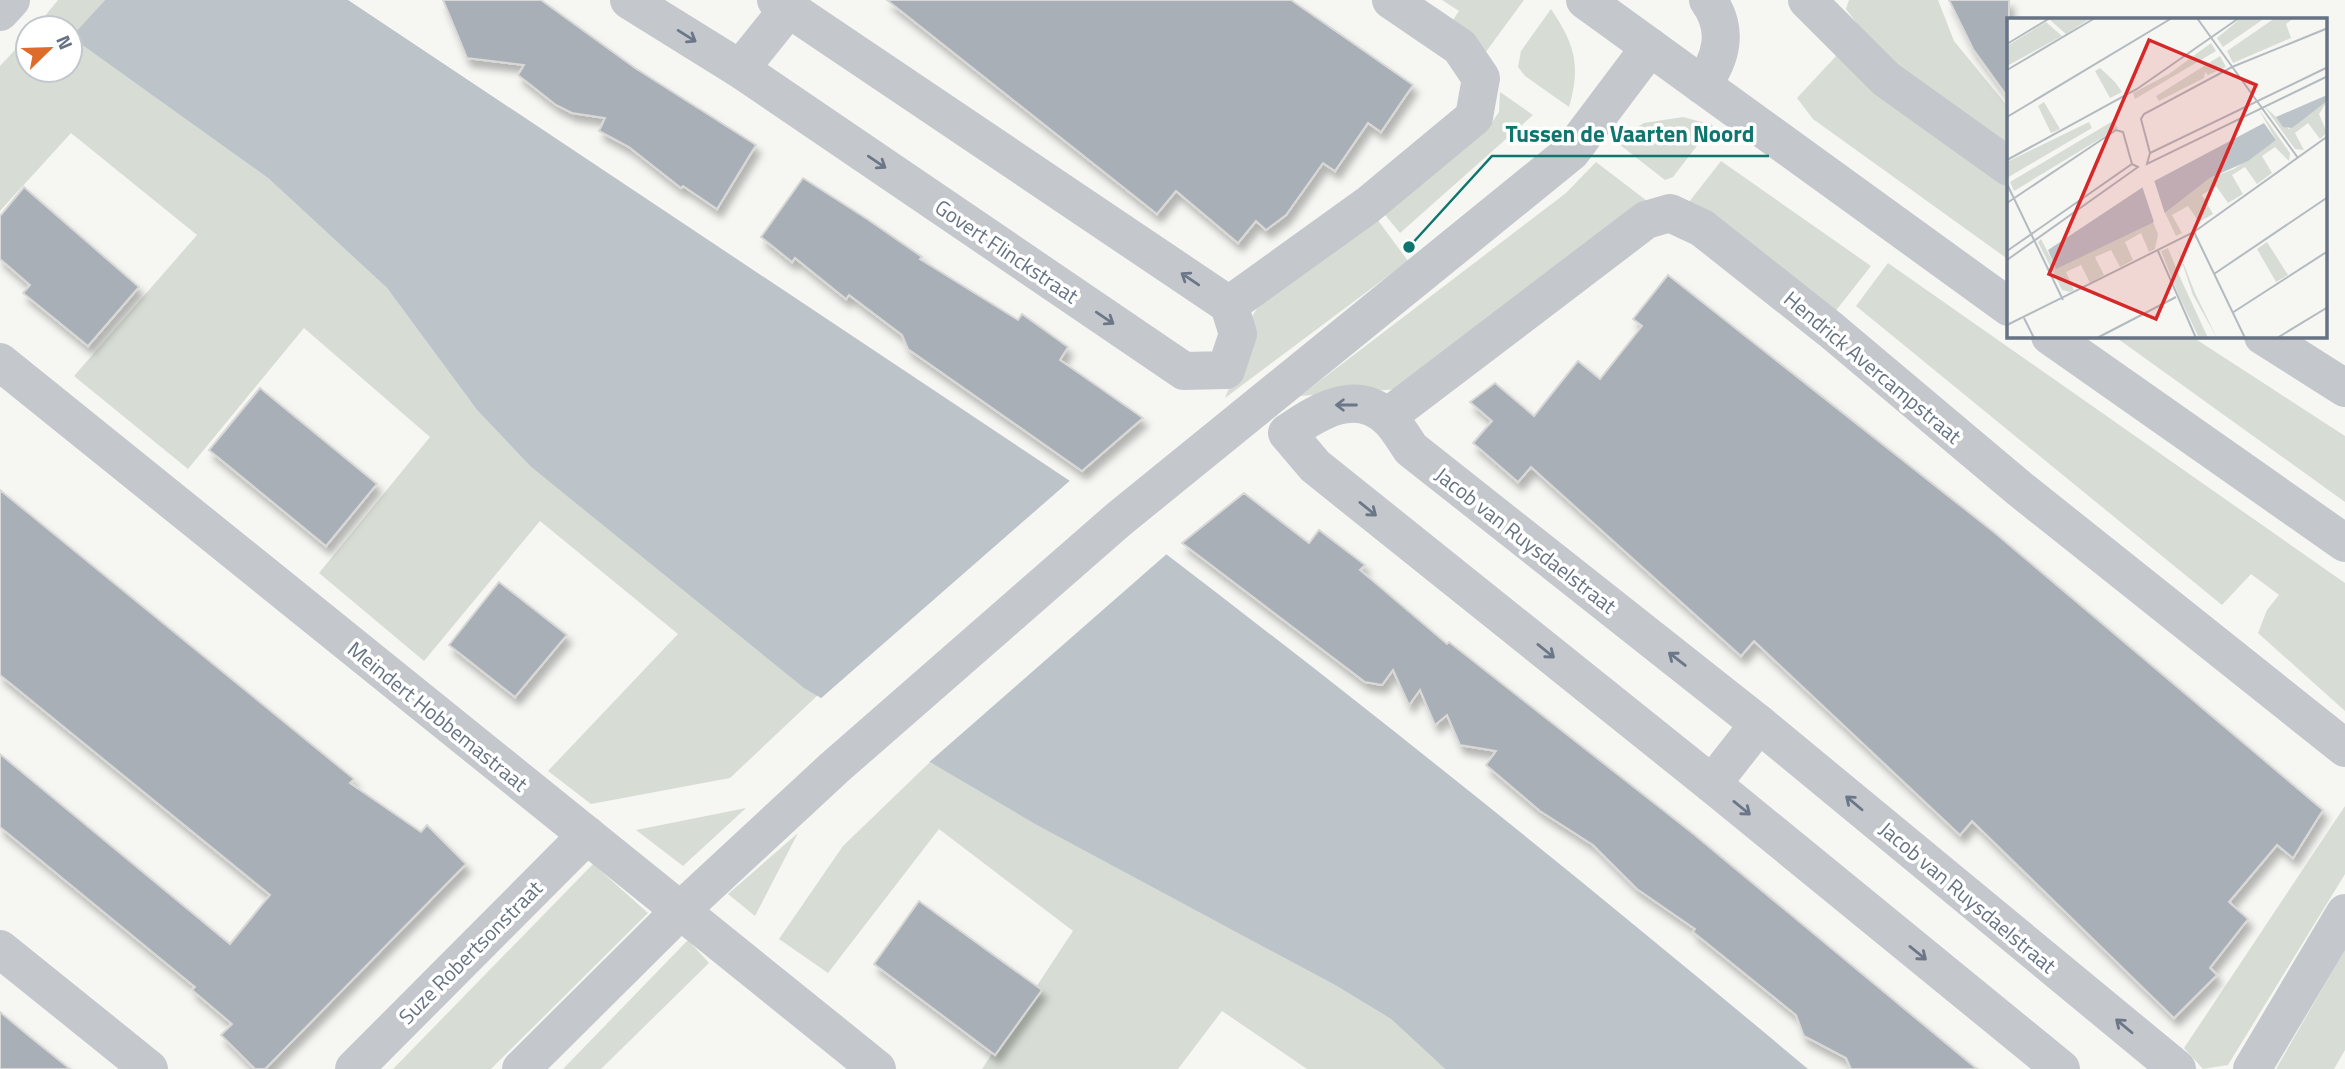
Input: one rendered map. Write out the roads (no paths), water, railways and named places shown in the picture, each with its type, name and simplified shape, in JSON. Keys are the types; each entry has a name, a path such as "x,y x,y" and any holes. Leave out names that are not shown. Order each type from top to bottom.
{"street":[{"path":"0,12 10,0"},
{"name":"Govert Flinckstraat","path":"629,0 740,69 1184,372 1226,370 1238,334 1229,305"},
{"path":"740,69 783,4 1229,305 1368,205 1474,117 1481,78 1460,47 1391,0"},
{"path":"1702,85 1714,68 1721,49 1721,29 1708,0"},
{"path":"1807,0 1885,79 2007,166"},
{"path":"1597,4 1650,47 2007,306"},
{"path":"521,1069 682,909 834,768 1119,519 1571,152 1650,47"},
{"name":"Hendrick Avercampstraat","path":"1387,417 1646,220 1670,213 1702,228 1734,253 2021,489 2345,748"},
{"path":"2053,338 2345,543"},
{"path":"2266,338 2345,388"},
{"name":"Meindert Hobbemastraat","path":"0,362 682,909 877,1069"},
{"path":"1387,417 1367,405 1338,404 1317,412 1287,433 1299,451 1315,466 1712,783 2061,1069"},
{"name":"Jacob van Ruysdaelstraat","path":"1387,417 1411,449 1759,724 2177,1069"},
{"path":"1712,783 1759,724"},
{"name":"Suze Robertsonstraat","path":"354,1069 587,835"},
{"path":"2252,1069 2345,913"},
{"path":"0,949 149,1069"}],"place":[{"name":"Tussen de Vaarten Noord","path":"1409,247"}]}
